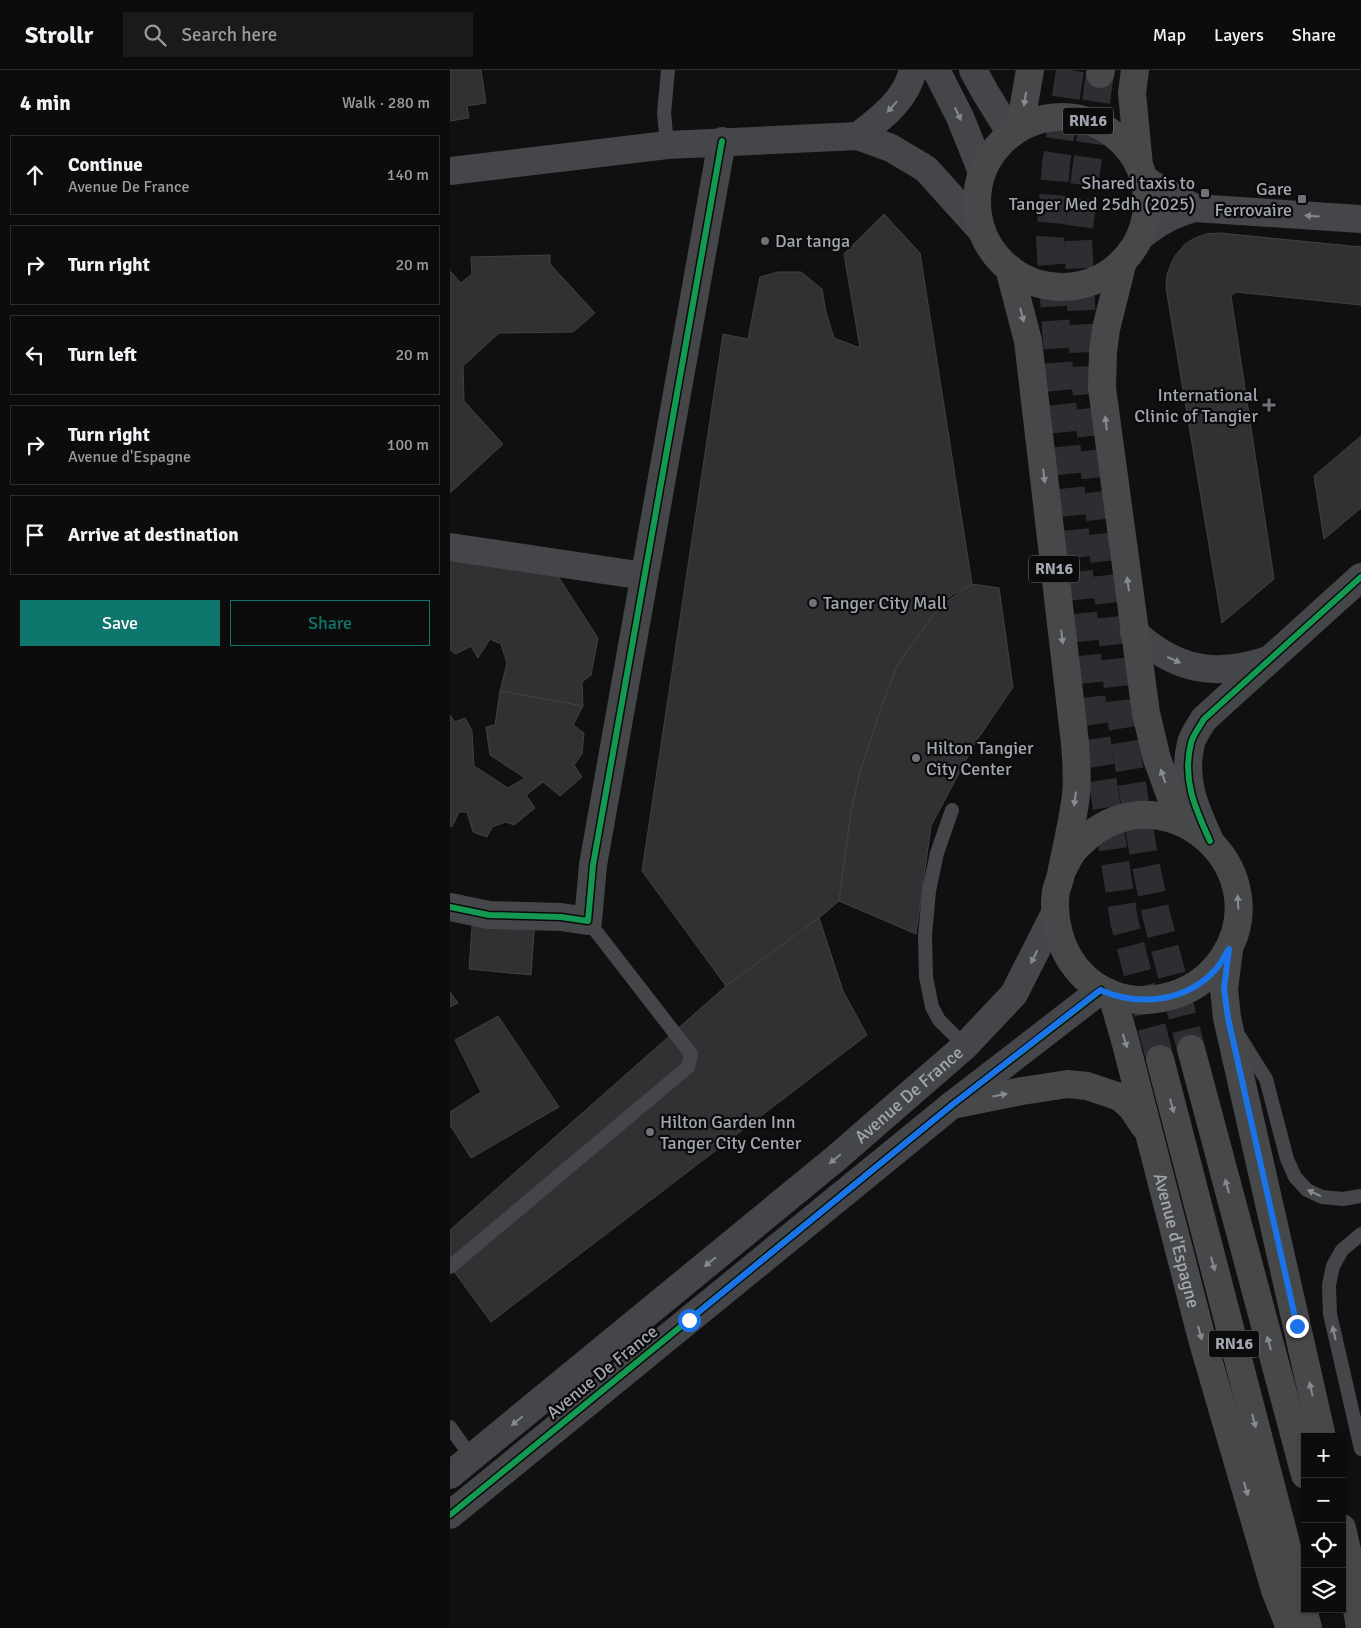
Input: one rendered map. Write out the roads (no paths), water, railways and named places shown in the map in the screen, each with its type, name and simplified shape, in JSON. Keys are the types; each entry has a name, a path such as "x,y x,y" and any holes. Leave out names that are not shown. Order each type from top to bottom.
{"main road":[{"path":"1016,130 1030,70"},
{"name":"RN16","path":"1135,70 1132,93 1148,208 1141,236 1123,261 1104,277 1080,286 1055,288 1030,282 1009,268 988,245 982,231 978,212 977,191 982,172 994,150 1016,130 1042,119 1066,116 1088,121 1109,131 1127,146 1143,173"},
{"name":"RN16","path":"1123,261 1106,329 1102,388 1146,713 1156,759 1180,822"},
{"name":"RN16","path":"1009,268 1028,341 1075,742 1077,794 1056,892 1055,913 1062,943 1077,970 1106,992 1129,999 1153,1000 1177,995 1198,984 1216,969 1229,949"},
{"name":"RN16","path":"1062,871 1072,853 1085,838 1105,825 1123,818 1143,815 1162,816 1180,822 1195,830 1210,841 1224,857 1233,876 1238,896 1238,917 1229,949 1224,989 1228,1018 1321,1433"},
{"name":"Avenue d'Espagne","path":"1106,992 1150,1133 1202,1339 1275,1590 1290,1628"},
{"name":"RN16","path":"1190,1050 1301,1460"},
{"name":"RN16","path":"1160,1059 1308,1628"},
{"path":"952,1105 1068,1084 1087,1086 1120,1097 1132,1108 1150,1133"},
{"path":"1346,1546 1360,1628"},
{"path":"1342,1613 1346,1628"}],"street":[{"path":"858,136 885,115 902,96 910,82 913,70"},
{"path":"936,70 960,117 982,172"},
{"path":"973,70 985,92 1016,130"},
{"path":"450,172 667,145 858,136 891,148 926,169 982,231"},
{"path":"450,907 489,914 561,917 588,921 593,865 722,141"},
{"path":"1143,173 1162,191 1195,208"},
{"path":"1141,236 1163,220 1195,208 1361,219"},
{"path":"450,547 644,576"},
{"path":"1210,841 1193,804 1187,774 1191,741 1204,719 1361,577"},
{"path":"1134,632 1162,654 1178,662 1196,667 1221,670 1248,667 1272,658"},
{"name":"Avenue De France","path":"450,1475 835,1159 966,1046 1014,994 1055,913"},
{"name":"Avenue De France","path":"450,1514 952,1105 1106,992"}],"lane":[{"path":"667,145 664,113 668,70"},
{"path":"952,810 938,853 929,891 925,936 926,977 932,1007 940,1020 966,1046"},
{"path":"450,1268 688,1067 691,1054 588,921"},
{"path":"1228,1018 1266,1079 1287,1159 1294,1177 1307,1190 1322,1196 1343,1199 1361,1196"},
{"path":"1361,1234 1342,1250 1333,1266 1328,1285 1330,1314 1361,1448"},
{"path":"450,1427 472,1458"}],"tunnel":[{"path":"1070,70 1056,164 1050,240 1059,371 1094,723 1124,921 1160,1059"},
{"path":"1100,74 1078,237 1084,368 1121,717 1144,857 1156,914 1191,1049"}],"place":[{"name":"Shared taxis to Tanger Med 25dh (2025)","path":"1205,193"},
{"name":"Gare Ferrovaire","path":"1302,199"},
{"name":"Dar tanga","path":"765,241"},
{"name":"International Clinic of Tangier","path":"1269,405"},
{"name":"Tanger City Mall","path":"813,603"},
{"name":"Hilton Tangier City Center","path":"916,758"},
{"name":"Hilton Garden Inn Tanger City Center","path":"650,1132"}]}
